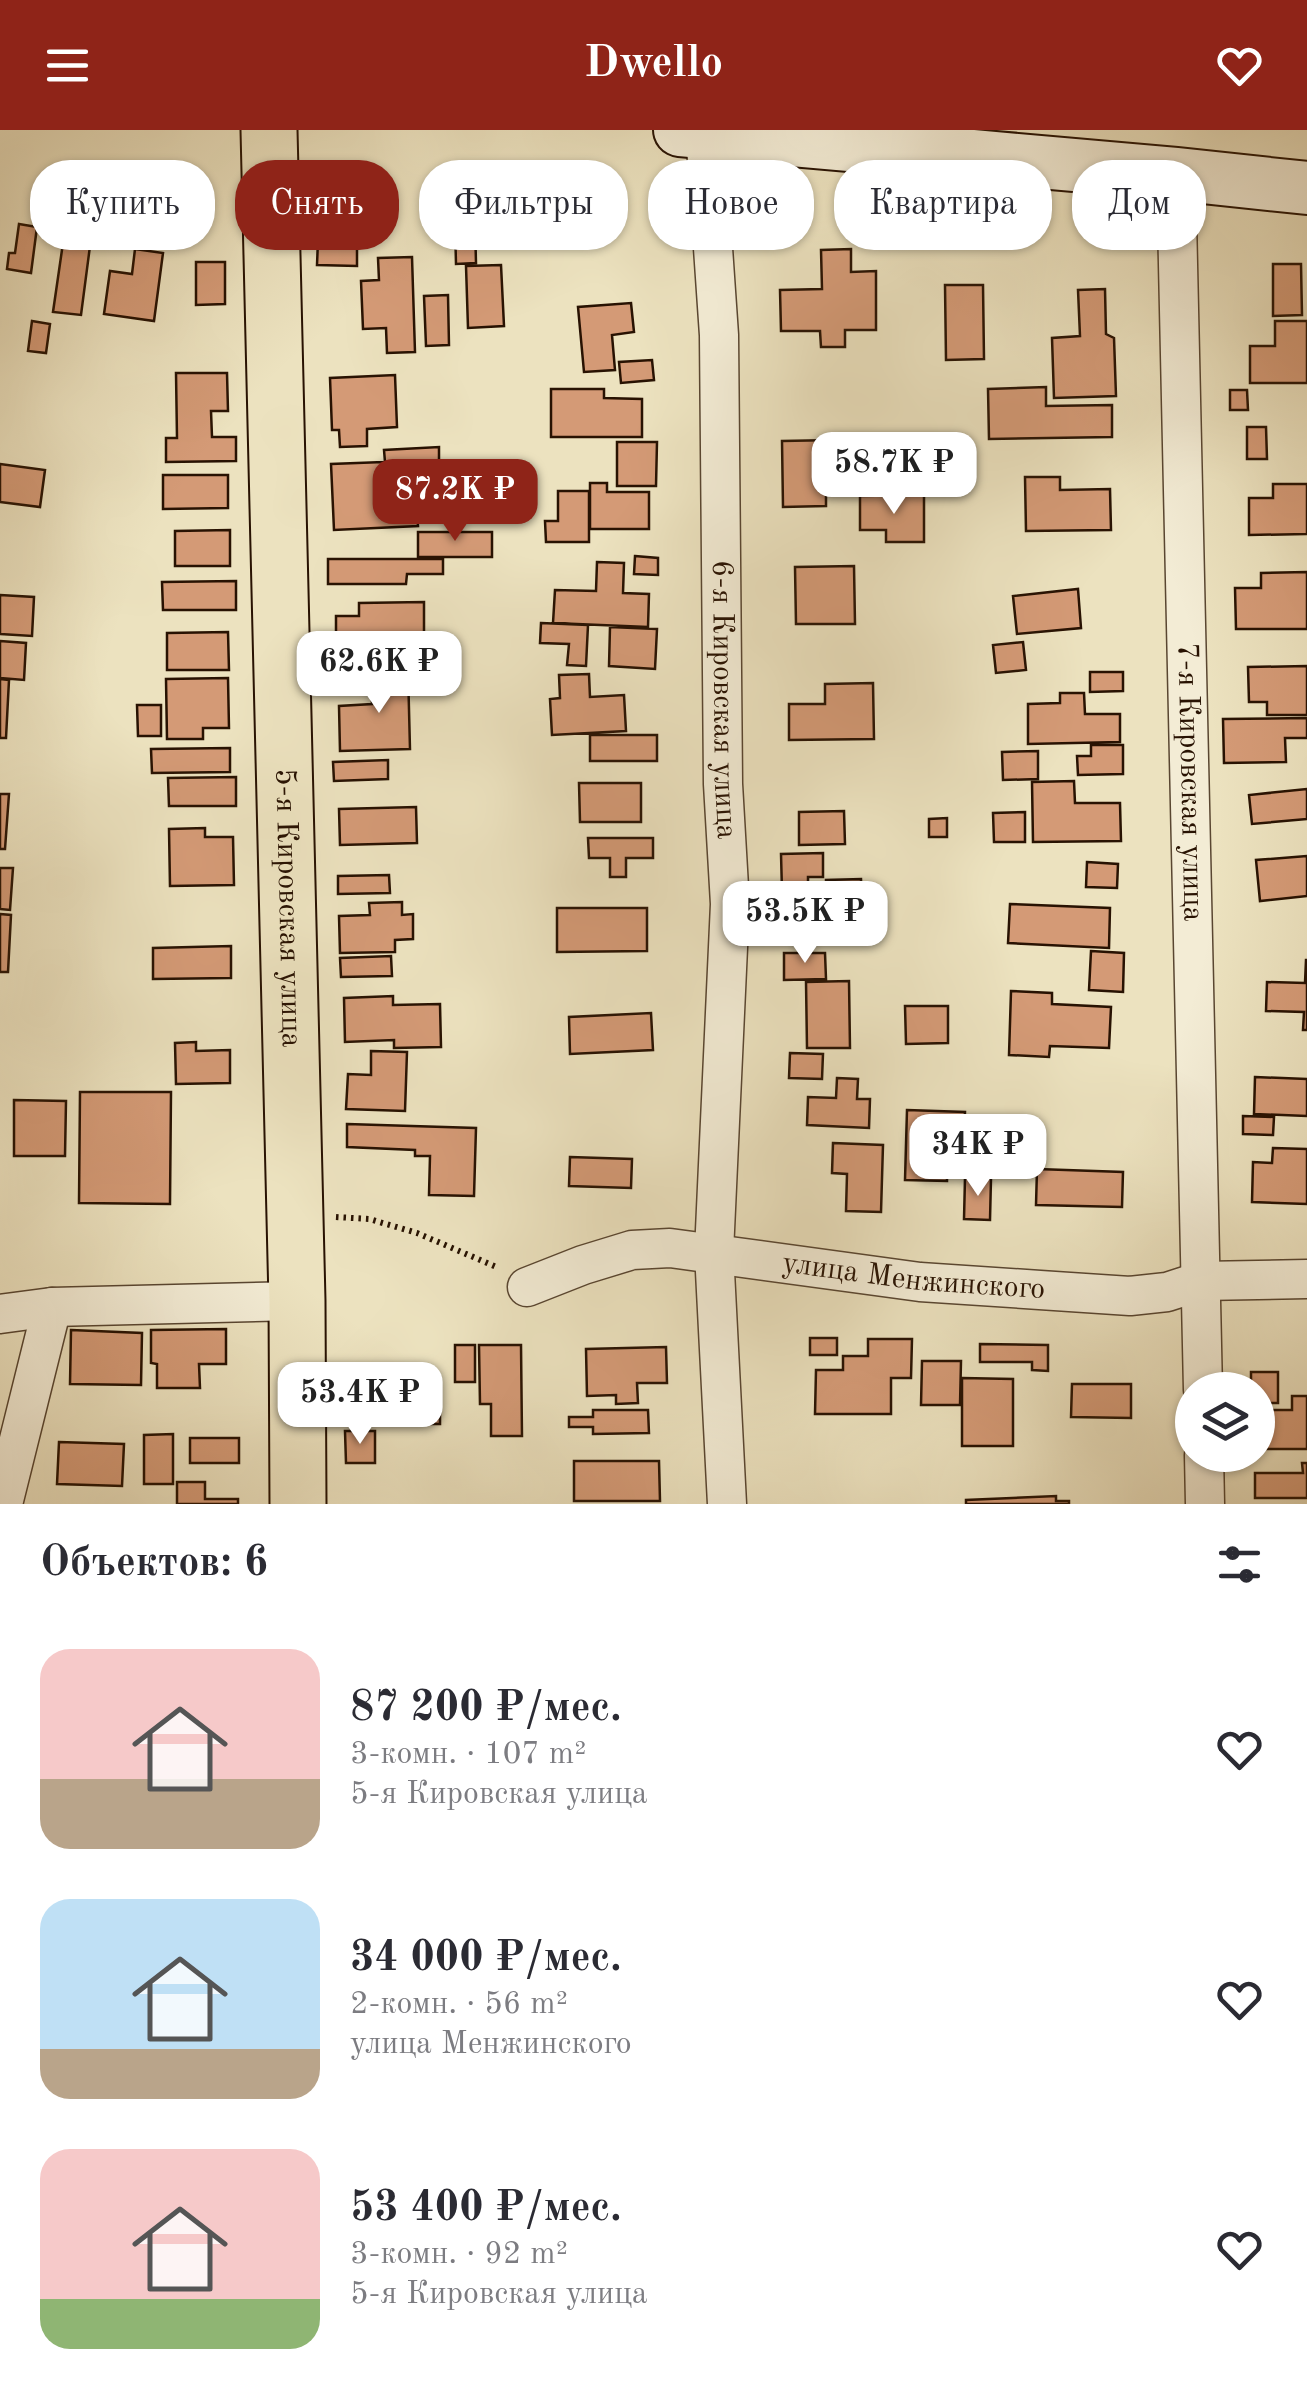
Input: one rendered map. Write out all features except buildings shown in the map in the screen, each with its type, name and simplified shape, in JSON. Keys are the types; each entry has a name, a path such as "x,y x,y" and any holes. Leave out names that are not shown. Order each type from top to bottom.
{"main road":[{"name":"5-я Кировская улица","path":"269,130 297,1301 298,1504"}],"street":[{"path":"693,131 1072,165"},
{"name":"6-я Кировская улица","path":"693,131 719,335 723,784 730,904 714,1252 727,1504"},
{"path":"1206,177 1307,188"},
{"name":"7-я Кировская улица","path":"1178,250 1203,1372"},
{"name":"улица Менжинского","path":"527,1287 632,1250 670,1248 920,1282 1130,1296 1167,1292 1201,1281 1307,1279"},
{"path":"0,1314 52,1307 297,1301"},
{"path":"3,1504 52,1307"},
{"path":"1204,1472 1204,1504"}],"path":[{"path":"295,1216 369,1218 494,1265 527,1287"}]}
